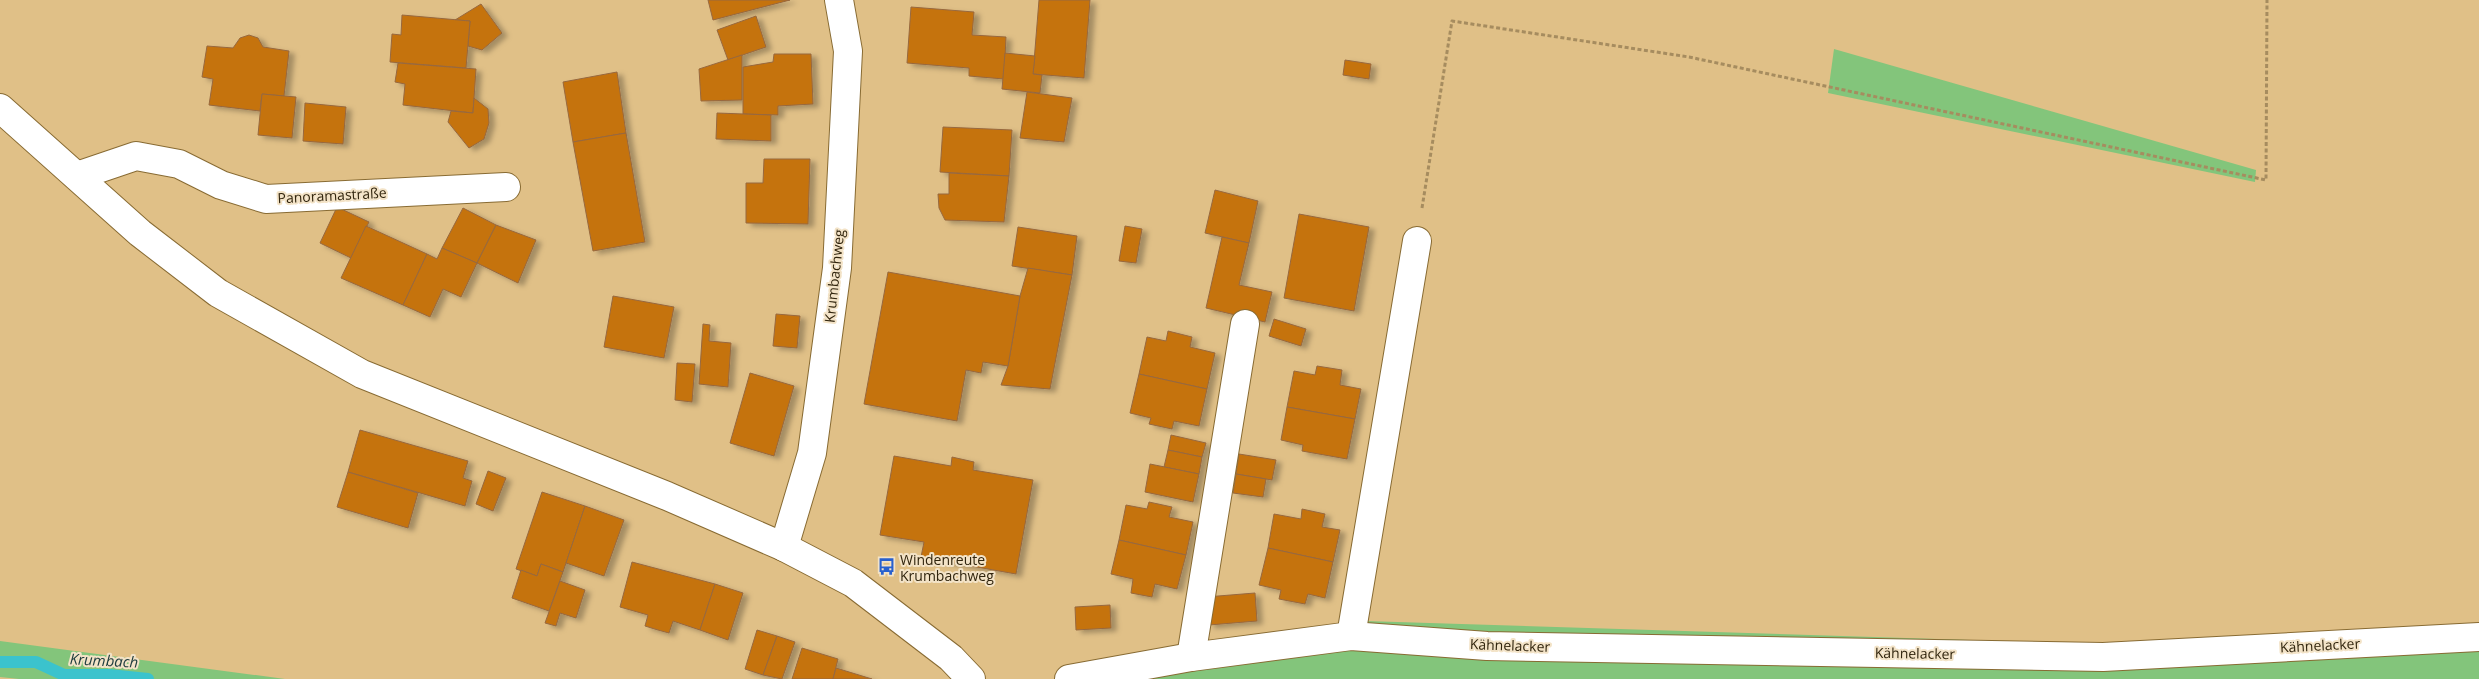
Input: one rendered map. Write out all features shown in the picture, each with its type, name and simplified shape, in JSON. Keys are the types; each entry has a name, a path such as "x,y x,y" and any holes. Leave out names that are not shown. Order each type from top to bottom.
{"street":[{"name":"Krumbachweg","path":"784,547 812,453 838,268 848,51 839,0"},
{"path":"0,108 140,233 218,293 362,374 667,496 784,547 853,583 951,658 971,679"},
{"name":"Panoramastraße","path":"77,176 136,156 179,164 221,185 266,199 506,187"},
{"path":"1351,636 1417,241"},
{"path":"1191,657 1245,324"},
{"name":"Kähnelacker","path":"1068,679 1191,657 1351,636 1487,646 2103,657 2479,637"}],"path":[{"path":"1417,241 1452,20 1689,57 2266,180 2266,0"}],"green space":[{"path":"1834,49 2256,170 2255,182 1828,93"},
{"path":"1365,621 2102,644 2479,627 2479,679 1123,679"},
{"path":"0,641 285,679 19,679 0,677"}],"building":[{"path":"708,0 790,0 713,20"},
{"path":"1039,0 1090,0 1084,78 1033,74"},
{"path":"481,4 502,33 482,50 468,46 470,21 455,20"},
{"path":"911,7 974,12 972,35 1006,37 1004,79 969,76 969,68 907,63"},
{"path":"402,15 470,21 466,68 390,62 392,34 401,35"},
{"path":"756,16 766,47 728,60 717,30"},
{"path":"249,35 258,38 263,47 289,51 284,96 262,94 260,111 209,105 213,79 202,77 207,46 233,48 240,38"},
{"path":"1005,53 1035,56 1033,74 1042,75 1040,93 1002,89"},
{"path":"774,54 811,54 813,104 778,106 778,115 743,114 743,67 773,62"},
{"path":"742,55 742,100 701,101 699,69"},
{"path":"1345,60 1371,64 1369,79 1343,75"},
{"path":"398,63 476,69 473,113 403,105 405,84 395,82"},
{"path":"617,72 626,133 573,142 563,82"},
{"path":"1027,92 1072,98 1064,142 1020,138"},
{"path":"262,94 296,97 292,138 258,135"},
{"path":"474,98 488,109 489,123 484,139 469,148 448,122 451,111 473,113"},
{"path":"305,103 346,107 343,144 303,141"},
{"path":"717,113 771,115 771,141 716,139"},
{"path":"943,127 1012,130 1009,176 940,172"},
{"path":"626,133 645,242 593,251 573,142"},
{"path":"764,159 810,159 808,224 746,223 746,183 763,183"},
{"path":"949,173 1009,176 1004,222 945,220 939,208 938,194 949,194"},
{"path":"1215,190 1258,201 1249,243 1205,233"},
{"path":"337,207 369,222 351,258 320,243"},
{"path":"463,208 496,225 477,263 442,248"},
{"path":"1299,214 1369,227 1354,311 1284,298"},
{"path":"496,225 536,240 518,283 477,263"},
{"path":"366,226 427,254 403,305 341,278"},
{"path":"1125,226 1142,229 1136,263 1119,261"},
{"path":"1018,227 1077,236 1072,275 1012,266"},
{"path":"1222,237 1249,243 1239,285 1272,292 1265,322 1206,308"},
{"path":"442,248 477,263 461,297 443,289 430,317 403,305 427,254 437,259"},
{"path":"1028,268 1072,275 1050,389 1001,385 1008,366 1020,296"},
{"path":"888,272 1020,296 1008,366 983,362 981,373 966,370 957,421 864,404"},
{"path":"613,296 674,307 664,358 604,347"},
{"path":"776,314 800,316 797,348 773,346"},
{"path":"1274,319 1306,329 1301,346 1269,336"},
{"path":"703,324 710,325 709,341 731,343 728,387 699,384"},
{"path":"1168,331 1192,337 1190,347 1215,353 1207,389 1139,374 1147,337 1166,341"},
{"path":"677,363 695,364 692,402 675,400"},
{"path":"1317,366 1342,370 1340,385 1361,389 1355,419 1287,407 1294,371 1315,375"},
{"path":"750,373 794,386 774,456 730,443"},
{"path":"1139,374 1207,389 1199,426 1174,421 1172,429 1149,424 1151,418 1130,413"},
{"path":"1287,407 1355,419 1347,459 1302,451 1303,445 1281,440"},
{"path":"360,430 468,461 463,478 472,481 465,506 348,472"},
{"path":"1171,435 1206,443 1202,457 1168,450"},
{"path":"1168,450 1202,457 1199,474 1164,467"},
{"path":"1239,454 1276,460 1272,480 1236,474"},
{"path":"894,456 951,466 952,457 974,462 973,470 1033,480 1016,574 921,557 924,542 880,535"},
{"path":"1150,464 1199,474 1193,502 1145,492"},
{"path":"488,471 506,478 493,511 476,504"},
{"path":"348,472 418,493 408,528 337,507"},
{"path":"1236,474 1266,479 1263,497 1233,493"},
{"path":"542,492 585,506 563,572 541,564 537,576 516,569"},
{"path":"1149,502 1172,507 1169,517 1193,522 1186,555 1119,540 1126,505 1147,509"},
{"path":"585,506 624,520 604,576 566,563"},
{"path":"1302,509 1325,514 1322,527 1340,530 1333,562 1268,548 1274,514 1301,519"},
{"path":"1119,540 1186,555 1177,589 1155,584 1152,597 1131,593 1133,579 1111,574"},
{"path":"1268,548 1333,562 1325,598 1308,594 1305,604 1279,599 1281,590 1259,585"},
{"path":"632,562 715,584 700,630 673,621 669,633 658,630 645,626 648,615 620,607"},
{"path":"541,564 563,572 549,611 512,598 521,570 537,576"},
{"path":"560,581 585,590 576,618 560,613 556,626 545,623"},
{"path":"715,584 743,593 728,640 700,630"},
{"path":"1255,593 1257,621 1209,625 1206,597"},
{"path":"1110,605 1111,628 1076,630 1075,607"},
{"path":"757,630 777,636 763,675 745,669"},
{"path":"777,636 795,642 782,679 763,675"},
{"path":"802,648 838,659 833,679 792,679"},
{"path":"836,668 872,679 833,679"}],"waterway":[{"name":"Krumbach","path":"0,662 36,662 64,675 109,675 148,679"}],"place":[{"name":"Windenreute Krumbachweg","path":"886,567"}]}
